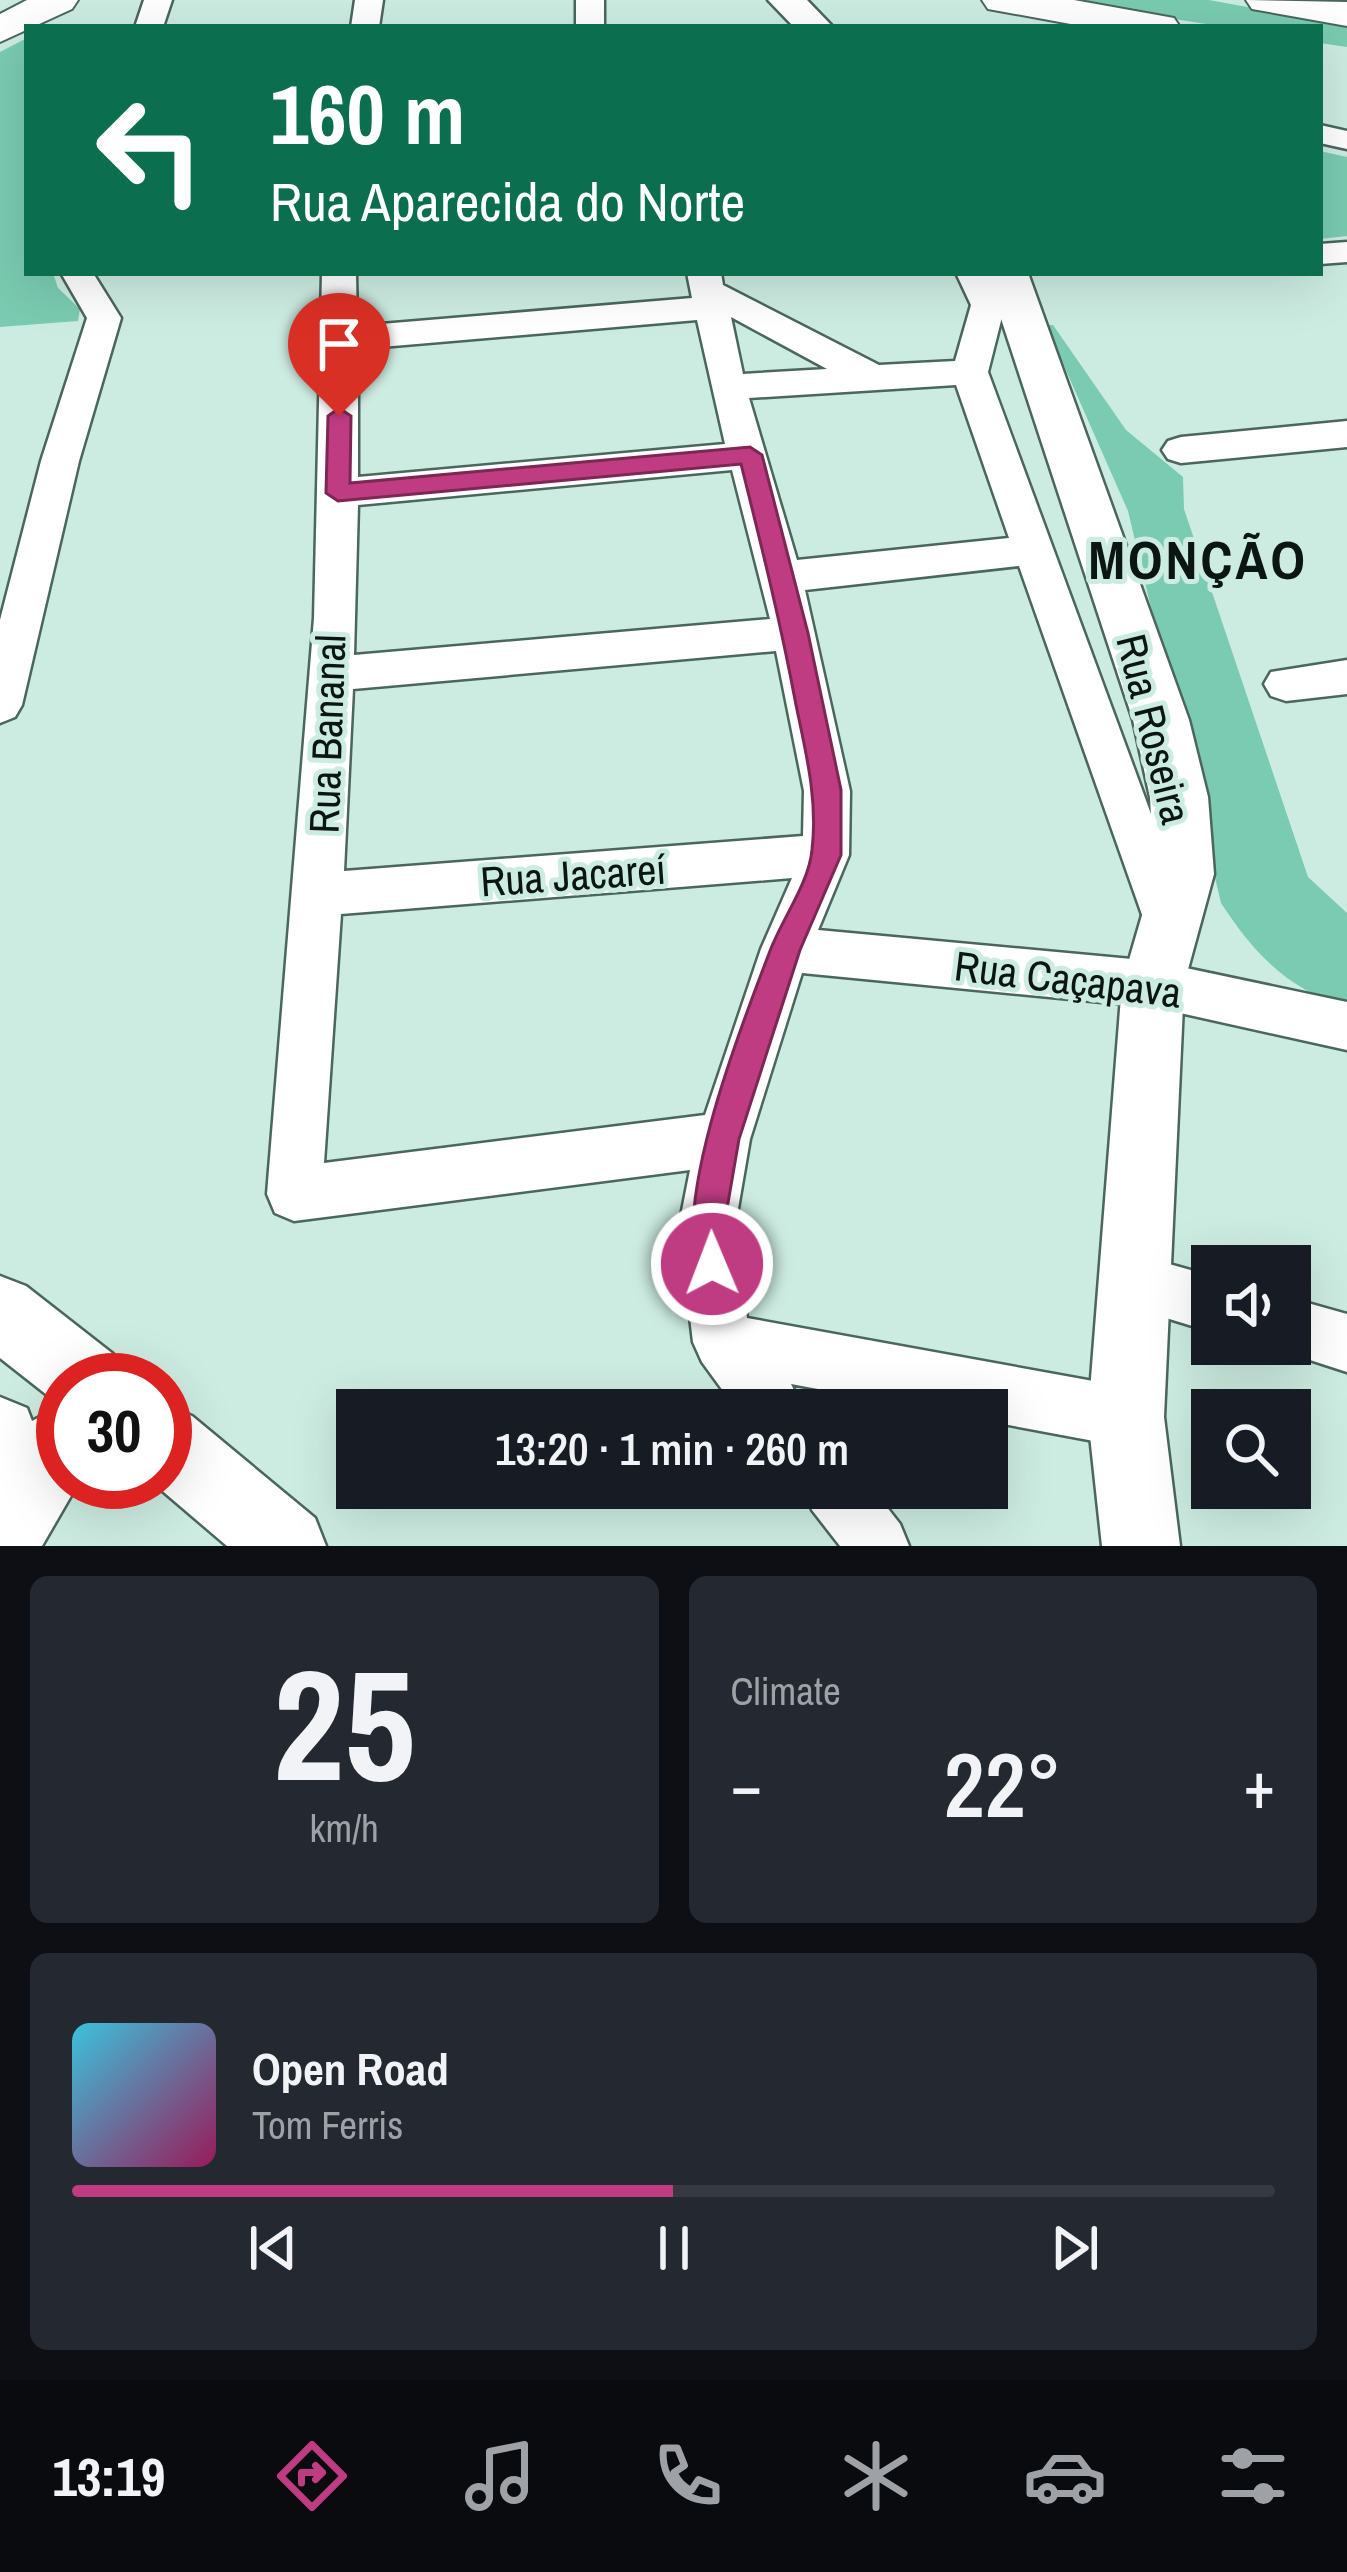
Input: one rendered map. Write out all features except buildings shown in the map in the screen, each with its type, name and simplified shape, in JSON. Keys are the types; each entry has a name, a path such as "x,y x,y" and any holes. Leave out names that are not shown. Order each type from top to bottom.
{"main road":[{"path":"0,30 58,0"},
{"path":"1002,0 1142,24"},
{"path":"1266,0 1347,14"}],"street":[{"path":"786,0 812,24"},
{"path":"0,705 20,549 104,318 78,276"},
{"name":"Rua Bananal","path":"339,276 338,493 320,894 294,1194 723,1139"},
{"path":"974,276 988,305 970,372 1033,550 1161,956"},
{"name":"Rua Roseira","path":"1008,276 1161,720 1179,797 1184,874 1161,956 1126,1417 1141,1546"},
{"path":"341,339 708,291 868,375"},
{"path":"708,291 728,387 782,577 827,790 826,855 785,950 723,1139 707,1226 722,1342 758,1389"},
{"path":"728,387 970,372"},
{"path":"1181,450 1347,434"},
{"path":"338,493 750,455"},
{"path":"782,577 1033,550"},
{"path":"329,674 795,633"},
{"path":"1286,684 1347,677"},
{"name":"Rua Jacareí","path":"320,894 826,855"},
{"name":"Rua Caçapava","path":"785,950 1161,956 1347,1026"},
{"path":"1137,1283 1191,1298"},
{"path":"0,1312 53,1353"},
{"path":"1311,1333 1347,1343"},
{"path":"722,1342 1126,1417"},
{"path":"0,1435 1,1541"},
{"path":"192,1466 287,1546"},
{"path":"1,1541 36,1480"},
{"path":"850,1509 878,1546"}],"green space":[{"path":"1055,0 1209,0 1347,25 1347,47 1323,43 1323,24 1206,24"},
{"path":"24,40 24,276 54,276 58,288 80,309 78,321 0,327 0,52"},
{"path":"1323,152 1347,157 1347,236 1323,239"},
{"path":"1046,325 1053,325 1126,430 1183,477 1184,509 1308,877 1347,913 1347,1006 1307,990 1274,967 1221,903 1128,511"}],"district":[{"name":"MONÇÃO","path":"1198,559"}],"route":[{"path":"339,416 338,493 750,455 795,633 827,790 826,855 785,950 723,1139 707,1226 712,1264"}]}
